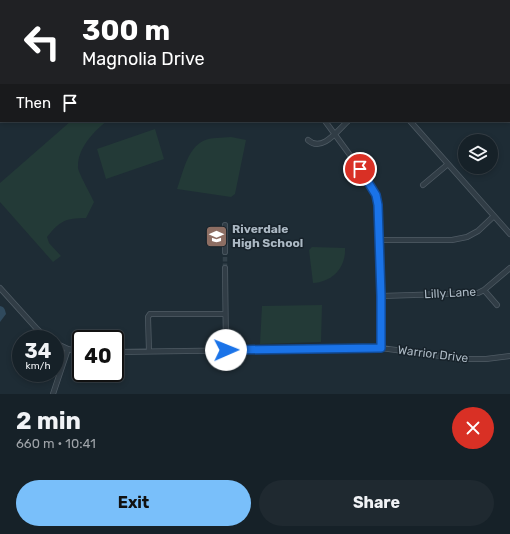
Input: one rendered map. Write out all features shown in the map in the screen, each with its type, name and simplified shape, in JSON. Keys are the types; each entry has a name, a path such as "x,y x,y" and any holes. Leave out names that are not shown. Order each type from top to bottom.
{"street":[{"path":"326,122 369,181 376,195 380,240 381,348"},
{"path":"308,140 312,144 320,144 327,141 347,122"},
{"path":"411,122 510,234"},
{"path":"423,186 448,164"},
{"path":"380,240 452,240 467,237 478,231 494,216"},
{"path":"225,225 225,252"},
{"path":"225,268 226,350"},
{"name":"Lilly Lane","path":"381,296 478,293 484,290 510,268"},
{"path":"0,288 38,330"},
{"path":"484,290 497,305"},
{"path":"149,351 148,317 150,314 225,314"},
{"path":"64,347 72,350"},
{"name":"Warrior Drive","path":"124,352 381,348 463,359 486,359 510,356"},
{"path":"53,394 68,349"}],"green space":[{"path":"70,122 106,122 91,136 83,148 78,161 79,171 94,202 86,218 68,220 56,227 47,237 49,243 61,256 53,262 0,202 0,183"},
{"path":"155,129 164,159 106,179 97,149"},
{"path":"231,137 246,140 235,194 231,197 177,189 189,155 198,145 209,139"},
{"path":"312,247 345,248 345,255 341,267 327,280 313,283 309,250"},
{"path":"322,305 321,342 260,344 262,306"}],"water":[{"path":"0,306 4,308 6,314 0,322"}],"tunnel":[{"path":"225,252 225,268"}],"place":[{"name":"Riverdale High School","path":"216,236"}],"route":[{"path":"226,350 381,348 380,240 378,205 376,195 369,181 360,169"}]}
